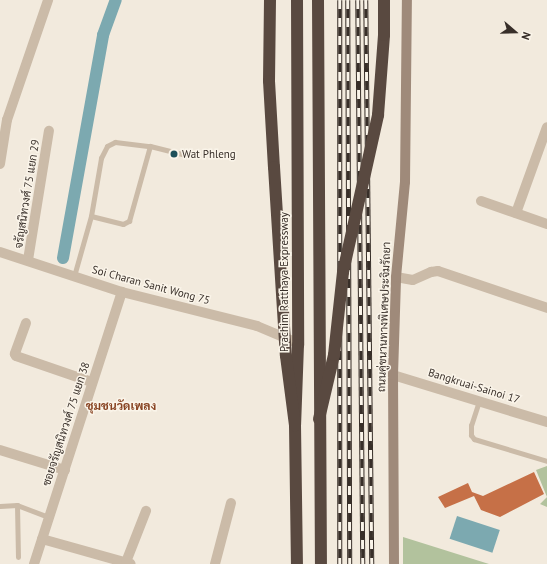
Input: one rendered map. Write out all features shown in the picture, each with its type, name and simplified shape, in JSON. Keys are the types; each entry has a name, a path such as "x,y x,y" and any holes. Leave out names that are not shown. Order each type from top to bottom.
{"highway":[{"path":"270,0 269,81 274,167 286,356 295,425"},
{"name":"Prachim Ratthaya Expressway","path":"297,0 298,345 295,425 297,564"},
{"path":"318,0 319,419 321,564"},
{"path":"319,419 334,356 343,272 378,115 384,35 384,0"}],"main road":[{"path":"293,0 292,173 295,342 293,564"},
{"name":"ถนนคู่ขนานทางพิเศษประจิมรัถยา","path":"394,564 393,375 396,277 405,182 407,0"}],"street":[{"path":"0,164 7,120 48,0"},
{"path":"516,213 547,127"},
{"name":"จรัญสนิทวงศ์ 75 แยก 29","path":"28,260 49,131"},
{"path":"481,201 547,224"},
{"name":"Soi Charan Sanit Wong 75","path":"0,252 122,292 257,326 295,342"},
{"path":"396,277 413,280 431,272 438,271 547,308"},
{"name":"ซอยจรัญสนิทวงศ์ 75 แยก 38","path":"34,564 122,292"},
{"path":"26,323 15,354 16,356 92,382"},
{"name":"Bangkruai-Sainoi 17","path":"393,375 547,422"},
{"path":"0,450 65,470"},
{"path":"215,564 231,503"},
{"path":"42,539 128,563 146,511"}],"lane":[{"path":"74,276 90,216 101,158 107,146 115,142 150,146 183,154"},
{"path":"90,216 123,224 129,221 150,146"},
{"path":"479,400 470,425 471,435 474,439 547,460"},
{"path":"0,506 17,505 49,517"},
{"path":"17,505 18,557"}],"green space":[{"path":"547,466 547,497 536,470"},
{"path":"547,497 547,507 540,504"},
{"path":"403,537 489,564 403,564"}],"water":[{"path":"457,516 500,530 492,553 450,539"}],"building":[{"path":"534,472 544,494 500,517 481,510 474,496 445,508 438,497 468,483 472,492 483,496"}],"waterway":[{"path":"63,258 103,35 116,0"}],"railway":[{"path":"340,0 340,564"},
{"path":"348,0 350,564"},
{"path":"358,0 363,564"},
{"path":"366,0 372,564"}],"place":[{"name":"Wat Phleng","path":"174,154"}],"district":[{"name":"ชุมชนวัดเพลง","path":"121,406"}]}
